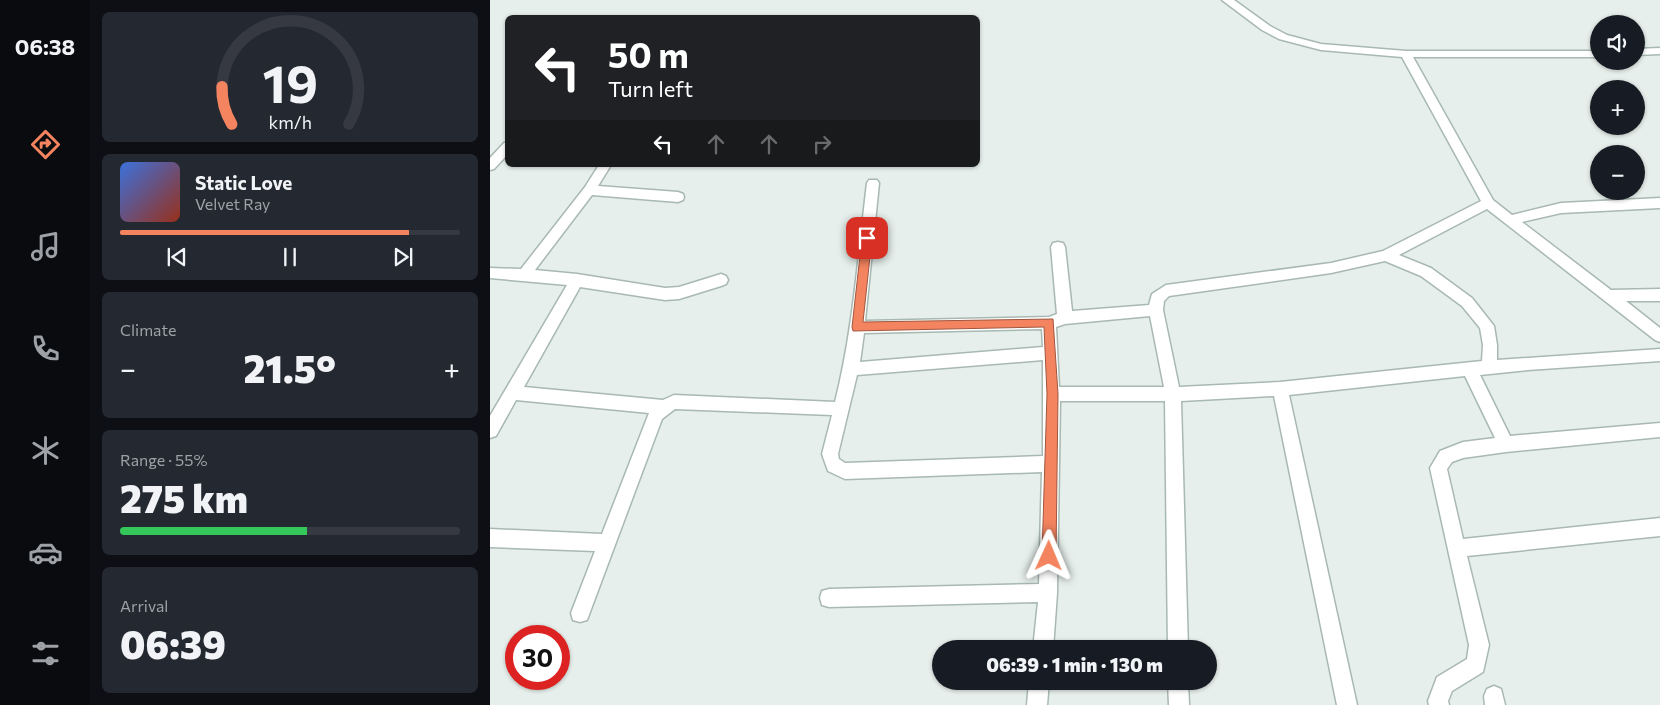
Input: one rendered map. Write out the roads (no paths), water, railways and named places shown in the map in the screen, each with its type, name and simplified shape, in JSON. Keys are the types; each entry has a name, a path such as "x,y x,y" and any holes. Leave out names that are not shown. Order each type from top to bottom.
{"street":[{"path":"1227,0 1266,28 1283,37 1321,47 1406,54 1590,54"},
{"path":"1645,52 1660,51"},
{"path":"1406,54 1488,203 1660,336"},
{"path":"490,166 505,149"},
{"path":"525,274 605,167"},
{"path":"873,183 851,369 830,454 831,462 836,468 845,471 1051,464"},
{"path":"589,190 678,197"},
{"path":"1510,220 1561,208 1660,202"},
{"path":"1178,640 1173,394 1156,310 1157,298 1166,291 1331,268 1386,256 1488,203"},
{"path":"1058,247 1065,318"},
{"path":"1386,256 1426,272 1467,302 1487,326 1490,345 1489,368"},
{"path":"490,273 525,274 577,280 665,294 679,293 721,280"},
{"path":"490,431 577,280"},
{"path":"1607,296 1660,295"},
{"path":"857,327 1049,322 1065,318 1156,310"},
{"path":"1043,640 1048,593 1051,464 1052,394 1049,322"},
{"path":"851,369 1050,354"},
{"path":"1052,394 1173,394 1280,389 1489,368 1660,355"},
{"path":"1469,370 1506,444"},
{"path":"1280,389 1347,705"},
{"path":"512,393 664,407"},
{"path":"580,613 656,414 664,407 674,402 831,408"},
{"path":"1439,705 1438,702 1444,684 1476,665 1478,658 1478,645 1458,548 1438,468 1446,456 1463,450 1506,444 1660,430"},
{"path":"1458,548 1660,527"},
{"path":"490,538 607,543"},
{"path":"829,598 1048,593"},
{"path":"1037,705 1038,690"},
{"path":"1178,690 1179,705"}]}
